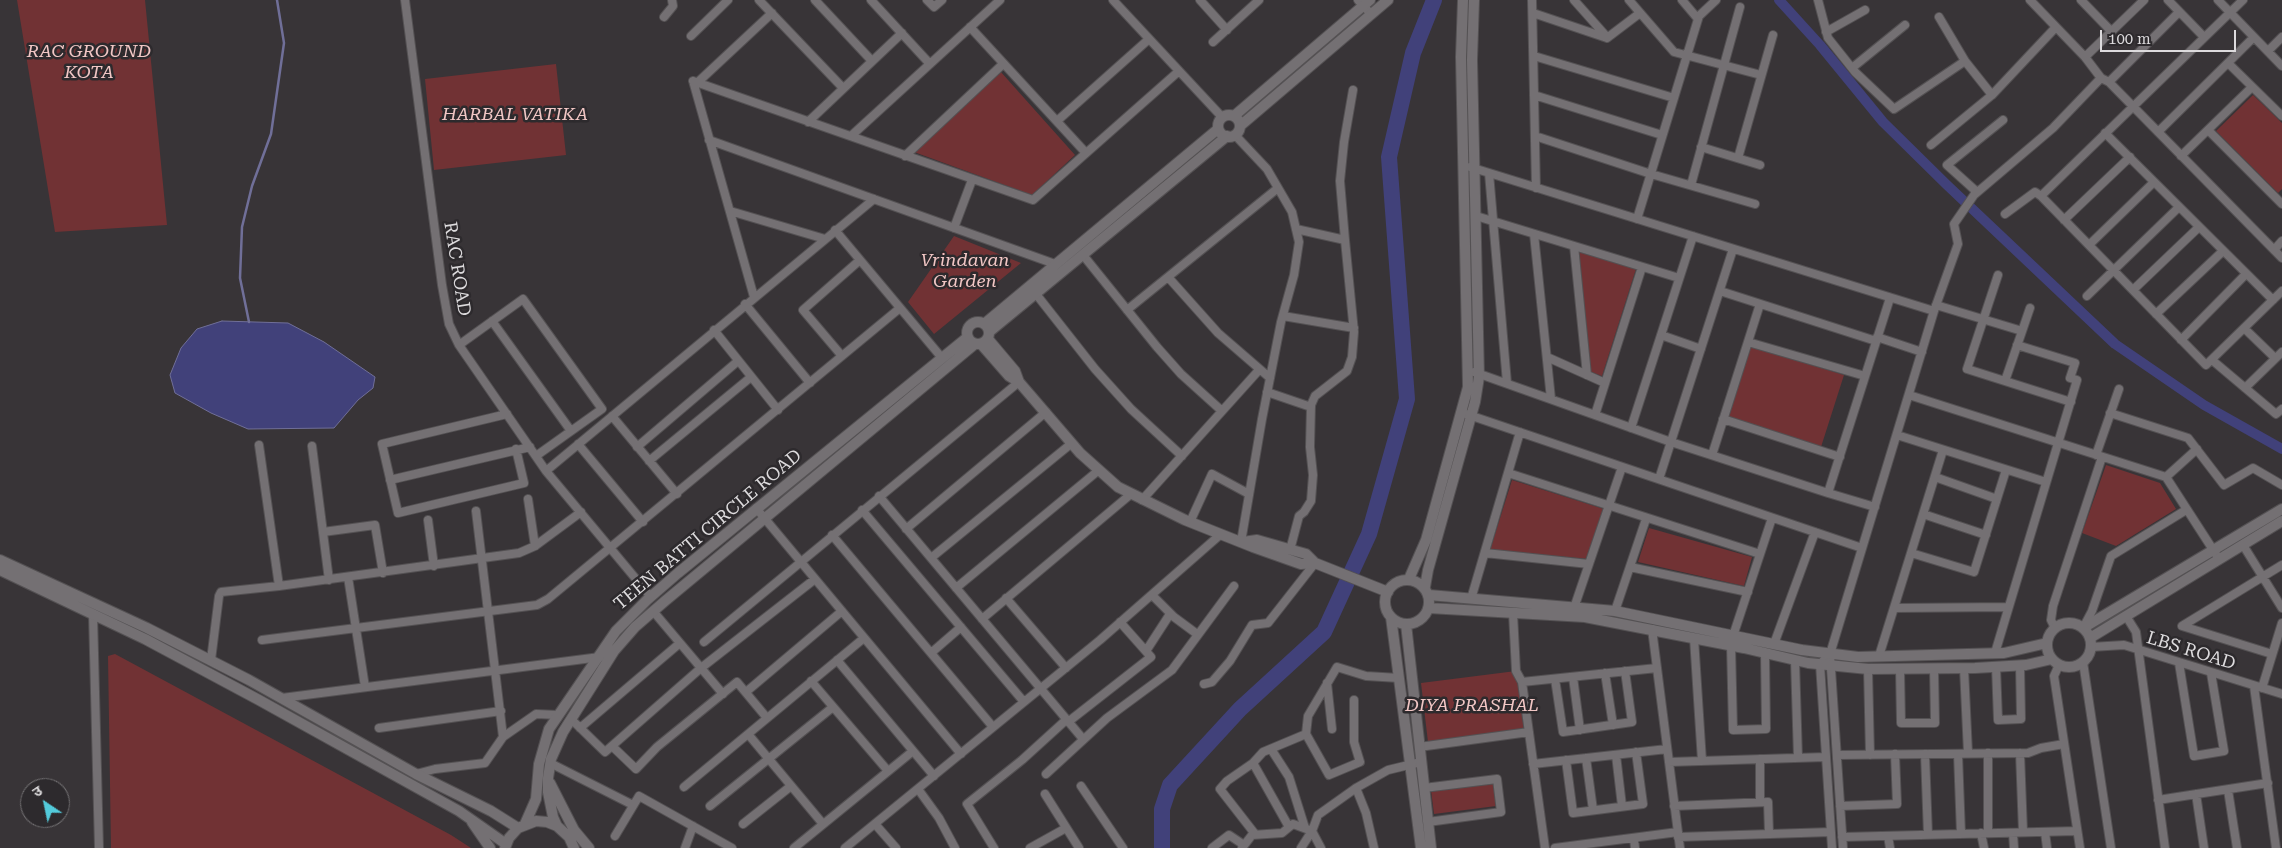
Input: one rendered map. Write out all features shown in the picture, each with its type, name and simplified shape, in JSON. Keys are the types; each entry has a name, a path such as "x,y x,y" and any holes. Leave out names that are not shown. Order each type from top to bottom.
{"street":[{"name":"RAC ROAD","path":"405,0 442,285 450,324 459,345 546,471 651,597"},
{"path":"664,17 673,6 672,0"},
{"path":"691,36 728,0"},
{"path":"759,0 843,88"},
{"path":"815,0 872,61"},
{"path":"872,0 930,64"},
{"path":"927,0 934,7 942,0"},
{"path":"851,136 1000,0"},
{"path":"1113,0 1222,117"},
{"path":"1200,0 1227,30"},
{"path":"1213,42 1260,0"},
{"path":"557,826 553,817 548,778 550,763 563,732 609,657 635,627 981,337 1234,132 1388,0"},
{"path":"1391,617 1406,624 1414,623 1422,619 1429,608 1427,591 1428,570 1466,414 1468,369 1461,57 1463,0"},
{"path":"1409,580 1426,540 1479,373 1472,60 1474,0"},
{"path":"1532,0 1536,188"},
{"path":"1574,0 1607,38"},
{"path":"1629,0 1674,52 1762,75"},
{"path":"1682,0 1698,19"},
{"path":"1637,219 1698,19 1716,0"},
{"path":"1818,0 1828,38 1852,68 1894,109 1965,61"},
{"path":"2030,0 2105,80 2133,106 2282,258"},
{"path":"2081,0 2111,32"},
{"path":"2085,57 2144,0"},
{"path":"2168,0 2204,37"},
{"path":"2218,0 2282,66"},
{"path":"2041,196 2243,0"},
{"path":"1234,116 1364,2 1371,14"},
{"path":"1691,186 1740,7"},
{"path":"1826,32 1865,10"},
{"path":"1843,848 1830,654 1935,308 1958,244 1954,224 1975,194 2053,128 2179,12"},
{"path":"1533,13 1607,38"},
{"path":"1607,38 1640,13"},
{"path":"754,296 693,82 696,83 772,14"},
{"path":"1939,16 1965,61 1992,95"},
{"path":"1852,68 1905,25"},
{"path":"970,27 1086,153"},
{"path":"1930,146 1992,95 2056,27"},
{"path":"808,122 902,33"},
{"path":"1738,158 1773,35"},
{"path":"2268,51 2282,37"},
{"path":"2158,132 2254,38"},
{"path":"1057,121 1149,39"},
{"path":"1534,56 1674,98"},
{"path":"2228,63 2282,116"},
{"path":"905,156 1003,64"},
{"path":"696,83 1033,200 1178,70"},
{"path":"2181,156 2252,87"},
{"path":"1290,550 1299,516 1311,501 1314,475 1310,447 1311,406 1315,396 1348,371 1352,358 1354,328 1340,181 1344,142 1354,90"},
{"path":"1534,95 1662,135"},
{"path":"1229,114 1237,118 1234,132 1222,134 1218,129 1217,124 1222,117 1229,114"},
{"path":"1975,194 1947,165 2003,120"},
{"path":"981,337 1056,264 1218,129"},
{"path":"2208,130 2281,200"},
{"path":"1234,132 1267,169 1292,212 1299,242 1294,275 1267,392 1242,542"},
{"path":"2105,133 2273,300"},
{"path":"1535,136 1651,174 1755,204"},
{"path":"709,140 1056,264"},
{"path":"1701,147 1760,164"},
{"path":"2064,220 2130,157"},
{"path":"1463,165 1890,298 2022,331"},
{"path":"1489,173 1508,384"},
{"path":"954,228 972,180"},
{"path":"2089,245 2154,182"},
{"path":"1127,310 1278,188"},
{"path":"2004,214 2036,192 2181,340 2276,414 2282,409"},
{"path":"546,471 754,296 874,199"},
{"path":"2087,296 2179,207"},
{"path":"730,211 825,239"},
{"path":"1476,216 1679,278"},
{"path":"2133,290 2199,227"},
{"path":"835,230 942,358"},
{"path":"1296,230 1345,240"},
{"path":"1534,234 1551,399"},
{"path":"1631,428 1693,236"},
{"path":"2274,250 2282,241"},
{"path":"1574,246 1587,374"},
{"path":"1659,479 1733,249"},
{"path":"2156,314 2223,251"},
{"path":"1083,255 1182,374 1222,411"},
{"path":"842,356 803,310 860,260"},
{"path":"1595,415 1642,267"},
{"path":"2181,340 2246,274"},
{"path":"1998,275 1967,369 2071,402"},
{"path":"1168,277 1218,334 1270,378"},
{"path":"1720,290 1760,304 1922,352"},
{"path":"2209,362 2282,291"},
{"path":"1036,294 1095,369 1131,409 1182,456"},
{"path":"1828,493 1890,298"},
{"path":"459,345 523,299 602,409 536,456"},
{"path":"745,304 810,382"},
{"path":"1712,455 1760,304"},
{"path":"262,640 537,605 548,599 611,549 900,308"},
{"path":"2005,381 2030,308"},
{"path":"1283,316 1354,328"},
{"path":"492,321 571,431"},
{"path":"2244,328 2276,358"},
{"path":"714,330 778,410"},
{"path":"1661,335 1701,350"},
{"path":"981,337 1015,371 1020,382 1072,443 1118,487 1190,522 1301,564 1315,564 1383,590 1401,580 1409,580 1418,582 1427,591 1471,599 1615,611 1732,640 1765,653 1795,660 1868,670 1964,668 2055,662 2067,667 2076,666 2089,655 2091,642 2083,628 2071,622 2062,623 2054,628 2049,634 2046,643 2048,652 2055,662 2054,676 2080,848"},
{"name":"TEEN BATTI CIRCLE ROAD","path":"506,846 521,826 536,799 543,748 549,729 616,631 651,597 756,508 942,358 981,337"},
{"path":"1748,342 1865,376"},
{"path":"1995,654 2077,380 2070,378 2075,363 2017,344"},
{"path":"2245,388 2282,352"},
{"path":"1547,357 1605,383"},
{"path":"638,447 738,361"},
{"path":"1468,369 1671,442 1875,507"},
{"path":"1142,500 1260,370"},
{"path":"649,461 751,377"},
{"path":"704,642 879,496 1020,382"},
{"path":"2054,628 2051,620 2053,606 2119,389"},
{"path":"1267,392 1311,406"},
{"path":"1909,396 2166,477 2216,555"},
{"path":"906,529 1046,412"},
{"path":"507,414 382,444 398,513 524,483 516,449"},
{"path":"1466,414 1862,548"},
{"path":"2110,414 2188,438 2224,485 2253,468 2282,485"},
{"path":"612,416 677,494"},
{"path":"1723,419 1840,457"},
{"path":"1471,599 1520,432"},
{"path":"1897,435 2046,482"},
{"path":"931,558 1072,443"},
{"path":"578,444 643,522"},
{"path":"260,445 279,586"},
{"path":"312,446 328,580"},
{"path":"390,480 530,447"},
{"path":"2166,477 2197,449"},
{"path":"1879,656 1943,450"},
{"path":"1574,608 1622,467"},
{"path":"956,588 1099,470"},
{"path":"1911,553 1974,572 2006,470"},
{"path":"1508,473 1646,519 1760,554"},
{"path":"1190,522 1212,474 1249,494"},
{"path":"1935,477 1997,499"},
{"path":"982,619 1131,494"},
{"path":"879,496 1083,740"},
{"path":"528,499 535,546"},
{"path":"756,508 961,754"},
{"path":"2091,642 2282,509"},
{"path":"862,510 1024,702"},
{"path":"2083,628 2092,611 2111,556 2186,510"},
{"path":"476,511 503,737"},
{"path":"211,660 220,593 241,588 328,580 482,560 519,553 535,546 581,512"},
{"path":"1923,514 1986,535"},
{"path":"1765,653 1766,729 1733,730 1732,640 1772,518"},
{"path":"1615,611 1646,519"},
{"path":"428,520 434,566"},
{"path":"2083,628 2216,555 2243,545 2282,521"},
{"path":"323,532 375,526 383,572"},
{"path":"1774,644 1814,532"},
{"path":"849,847 918,788 1066,668 1221,534"},
{"path":"832,535 993,727"},
{"path":"1242,542 1258,540 1306,554 1315,564"},
{"path":"2243,545 2282,608"},
{"path":"1485,553 1589,564"},
{"path":"0,560 147,628 211,660 416,774 521,826 536,821 547,822 557,826 569,837 574,847"},
{"path":"1204,684 1212,682 1230,661 1252,625 1268,623 1315,564"},
{"path":"2272,654 2182,626 2282,565"},
{"path":"1630,567 1748,592"},
{"path":"0,570 93,614 260,700 468,816 506,846"},
{"path":"348,577 365,687"},
{"path":"571,720 605,752 702,668 815,579"},
{"path":"1046,774 1107,718 1132,702 1172,670 1234,586"},
{"path":"1383,590 1386,609 1391,617 1421,848"},
{"path":"1152,595 1170,614 1197,634"},
{"path":"1006,598 1066,668"},
{"path":"1894,608 2008,607"},
{"path":"1429,608 1585,617 1694,638 1774,644 1858,657 1995,654 2024,650 2046,643"},
{"path":"653,611 723,694"},
{"path":"746,692 842,611"},
{"path":"1513,613 1516,671 1522,682 1545,848"},
{"path":"93,614 98,848"},
{"path":"1146,651 1170,614"},
{"path":"2126,616 2136,632 2165,848"},
{"path":"994,848 967,804 1067,721 1151,657 1120,622"},
{"path":"2276,848 2278,834 2268,784 2258,687 2272,654 2282,623"},
{"path":"1406,624 1431,848"},
{"path":"931,653 961,627"},
{"path":"1652,629 1680,848"},
{"path":"684,787 864,638"},
{"path":"1694,638 1702,761"},
{"name":"LBS ROAD","path":"2091,642 2124,645 2138,651 2282,694"},
{"path":"580,728 680,643"},
{"path":"1830,654 1820,664 1832,848"},
{"path":"282,698 609,657"},
{"path":"837,660 934,776"},
{"path":"1795,660 1798,758"},
{"path":"2083,662 2111,848"},
{"path":"2179,663 2194,756 2224,751 2211,673"},
{"path":"1996,666 1998,720 2021,719 2020,665"},
{"path":"1354,700 1354,742 1360,762 1329,775 1306,734 1308,716 1336,667 1366,676 1399,678"},
{"path":"1522,682 1657,668"},
{"path":"1900,669 1901,724 1935,722 1934,668"},
{"path":"1964,668 1968,753"},
{"path":"1868,670 1870,755"},
{"path":"1555,679 1562,732 1580,730 1632,722 1624,671"},
{"path":"1605,673 1613,725"},
{"path":"1573,677 1580,730"},
{"path":"811,681 888,771"},
{"path":"612,746 636,769 657,747 737,682 767,718"},
{"path":"1327,683 1332,729"},
{"path":"710,806 834,707"},
{"path":"379,728 500,711"},
{"path":"416,774 435,769 485,763 503,737 536,714 558,715"},
{"path":"1419,746 1529,732"},
{"path":"748,734 823,824"},
{"path":"1255,834 1220,789 1227,781 1253,763 1263,752 1306,734"},
{"path":"1837,755 2020,752 2064,744"},
{"path":"1271,749 1289,777 1308,829 1321,848"},
{"path":"1533,764 1667,749"},
{"path":"794,848 913,751"},
{"path":"1566,760 1573,813 1643,804 1636,752"},
{"path":"2020,752 2023,832"},
{"path":"1984,848 1988,753"},
{"path":"1616,754 1622,806"},
{"path":"1840,806 1897,804 1895,754"},
{"path":"1925,754 1928,835"},
{"path":"1958,754 1961,834"},
{"path":"1586,758 1593,810"},
{"path":"1669,762 1826,758"},
{"path":"1760,759 1760,802"},
{"path":"1301,848 1308,829 1318,815 1356,788 1388,770 1421,762"},
{"path":"550,763 633,805"},
{"path":"1253,763 1289,826"},
{"path":"548,778 574,830 589,847"},
{"path":"1424,788 1497,779 1501,812 1428,822"},
{"path":"2158,800 2268,784"},
{"path":"743,824 791,786"},
{"path":"1081,786 1123,848"},
{"path":"918,788 940,818 955,848"},
{"path":"1356,788 1366,813 1374,848"},
{"path":"2228,790 2237,848"},
{"path":"1045,794 1079,848"},
{"path":"2196,794 2204,848"},
{"path":"615,836 639,796 732,848"},
{"path":"1674,806 1768,802 1769,834"},
{"path":"468,816 490,848"},
{"path":"875,824 896,848"},
{"path":"1212,848 1229,835 1243,846 1255,834 1282,833 1293,824 1308,829"},
{"path":"685,848 693,826"},
{"path":"1030,848 1066,828"},
{"path":"1842,837 2077,831"},
{"path":"1555,848 1588,846 1634,838 1678,835 1831,832"},
{"path":"2013,832 2014,848"},
{"path":"2045,832 2047,848"},
{"path":"1888,836 1890,848"},
{"path":"1634,838 1635,848"},
{"path":"1044,839 1049,848"}],"green space":[{"name":"RAC GROUND KOTA","path":"17,0 145,0 167,225 55,232"},
{"name":"HARBAL VATIKA","path":"556,64 566,155 434,170 425,79"},
{"path":"1000,71 1075,155 1032,195 914,152"},
{"path":"2253,95 2282,123 2282,189 2278,193 2216,131"},
{"name":"Vrindavan Garden","path":"954,236 1021,263 934,334 908,302"},
{"path":"1577,249 1636,269 1602,376 1591,372"},
{"path":"1750,346 1844,375 1821,447 1728,418"},
{"path":"2106,465 2160,483 2176,509 2116,546 2082,533"},
{"path":"1512,480 1604,509 1588,559 1490,550"},
{"path":"1649,528 1752,557 1744,586 1638,562"},
{"path":"115,654 451,835 471,848 111,848 108,656"},
{"name":"DIYA PRASHAL","path":"1516,671 1524,730 1428,742 1421,683"},
{"path":"1493,782 1496,806 1434,814 1431,790"}],"shaded area":[{"path":"222,321 288,323 324,342 375,377 373,388 358,400 334,428 248,429 211,413 175,393 170,375 181,348 197,329"}],"waterway":[{"path":"249,322 240,278 242,227 252,186 271,134 284,43 277,0"},
{"path":"1162,848 1162,809 1170,785 1240,709 1324,632 1369,534 1407,399 1389,157 1413,53 1434,0"},
{"path":"1779,0 1820,45 1883,122 2115,344 2204,405 2282,449"}]}
